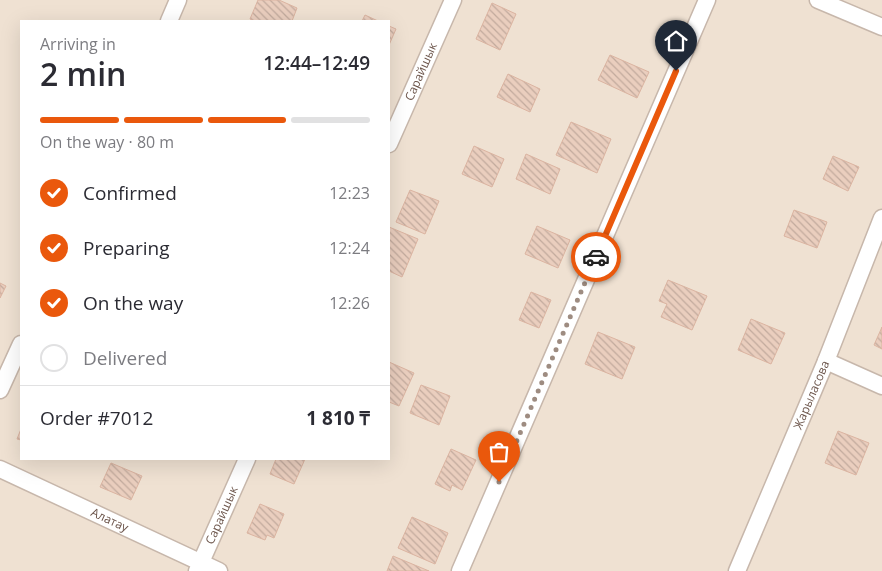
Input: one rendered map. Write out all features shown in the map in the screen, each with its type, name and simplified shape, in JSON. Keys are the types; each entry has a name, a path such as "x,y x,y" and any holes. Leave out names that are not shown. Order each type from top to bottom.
{"street":[{"path":"168,20 178,0"},
{"name":"Сарайшык","path":"390,142 453,0"},
{"path":"460,571 707,0"},
{"path":"818,0 882,28"},
{"name":"Жарыласова","path":"737,571 826,360 882,218"},
{"path":"0,390 20,346"},
{"path":"826,360 882,386"},
{"name":"Сарайшык","path":"198,567 247,460"},
{"name":"Алатау","path":"0,469 198,567 219,571"}],"shaded area":[{"path":"0,0 882,0 882,571 0,571"}],"building":[{"path":"258,0 279,0 297,8 292,20 250,19"},
{"path":"492,3 516,14 500,50 476,39"},
{"path":"365,15 376,20 362,20"},
{"path":"390,26 396,29 390,43"},
{"path":"610,55 649,72 637,98 598,80"},
{"path":"508,74 540,89 530,112 497,97"},
{"path":"571,122 611,139 597,173 556,155"},
{"path":"474,146 504,159 492,187 462,174"},
{"path":"526,154 560,169 550,194 516,179"},
{"path":"833,156 859,167 848,191 823,179"},
{"path":"410,190 439,201 425,234 396,222"},
{"path":"794,210 827,222 817,248 784,236"},
{"path":"537,226 570,240 558,268 525,254"},
{"path":"390,227 418,239 402,277 390,271"},
{"path":"668,280 707,296 692,330 661,317 667,304 659,301"},
{"path":"0,283 6,286 0,298"},
{"path":"531,292 551,300 539,328 519,320"},
{"path":"751,319 785,333 771,364 738,350"},
{"path":"882,327 882,349 874,345"},
{"path":"598,332 635,347 622,379 585,364"},
{"path":"390,362 414,373 399,406 390,402"},
{"path":"421,385 450,396 439,425 410,413"},
{"path":"838,431 869,443 856,475 825,463"},
{"path":"451,449 476,460 462,490 452,485 450,491 435,484"},
{"path":"276,460 305,460 294,484 270,474"},
{"path":"111,463 142,476 131,500 100,487"},
{"path":"260,504 284,514 274,538 267,535 265,540 247,533"},
{"path":"412,517 448,533 435,564 398,548"},
{"path":"393,556 429,571 387,571"}],"way so far":[{"path":"499,482 596,257"}],"route":[{"path":"596,257 676,71"}]}
